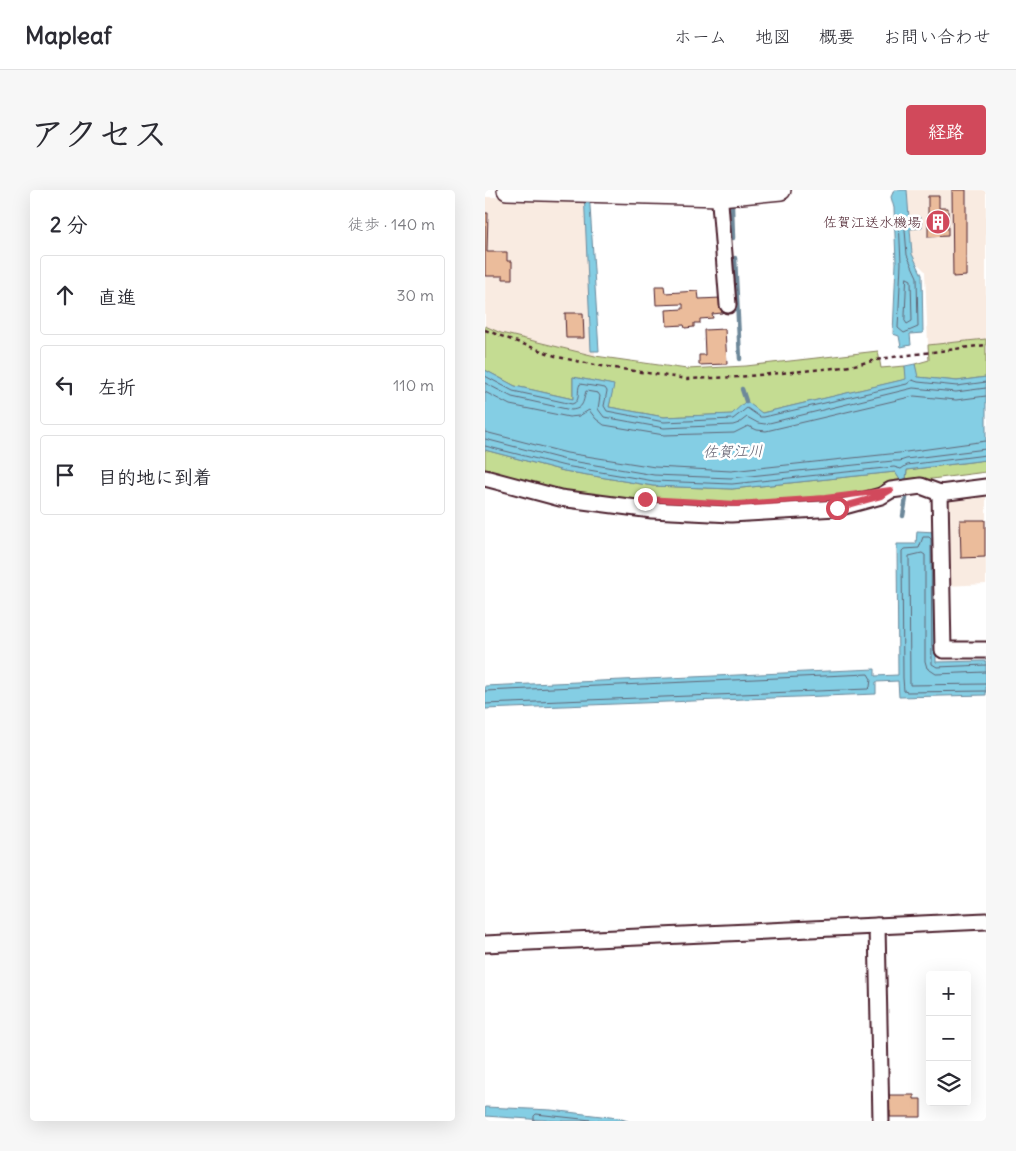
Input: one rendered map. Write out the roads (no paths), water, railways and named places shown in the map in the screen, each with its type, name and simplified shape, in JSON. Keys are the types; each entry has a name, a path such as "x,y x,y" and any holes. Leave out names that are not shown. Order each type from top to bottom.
{"main road":[{"path":"507,190 586,193 719,193 781,190"}],"street":[{"path":"719,193 728,305"},
{"path":"485,478 560,498 651,510 731,514 837,508 881,496 891,490 921,486 940,493 986,487"},
{"path":"940,493 943,650 986,650"},
{"path":"485,944 986,921"},
{"path":"877,926 881,1121"}],"water":[{"path":"584,190 589,190 599,351 591,351"},
{"path":"894,190 907,190 909,218 921,218 922,228 910,229 912,254 922,275 923,333 910,334 911,345 901,347 899,336 893,334 896,263 894,208 891,197"},
{"name":"佐賀江川","path":"915,364 918,377 957,381 986,377 986,460 907,470 906,479 900,480 895,472 732,489 653,486 564,471 485,450 485,370 515,386 573,399 573,377 614,385 609,407 664,417 732,414 746,401 762,413 906,379 905,366"},
{"path":"917,531 936,532 936,662 986,661 986,695 899,697 898,681 876,682 876,694 485,709 485,686 875,669 875,676 898,675 897,544 916,544"},
{"path":"485,1107 551,1110 618,1118 628,1121 559,1121 485,1116"}],"waterway":[{"path":"732,207 733,238"},
{"path":"735,258 740,359"},
{"path":"742,389 746,401"},
{"path":"903,516 906,498"}],"place":[{"name":"佐賀江送水機場","path":"938,222"}]}
